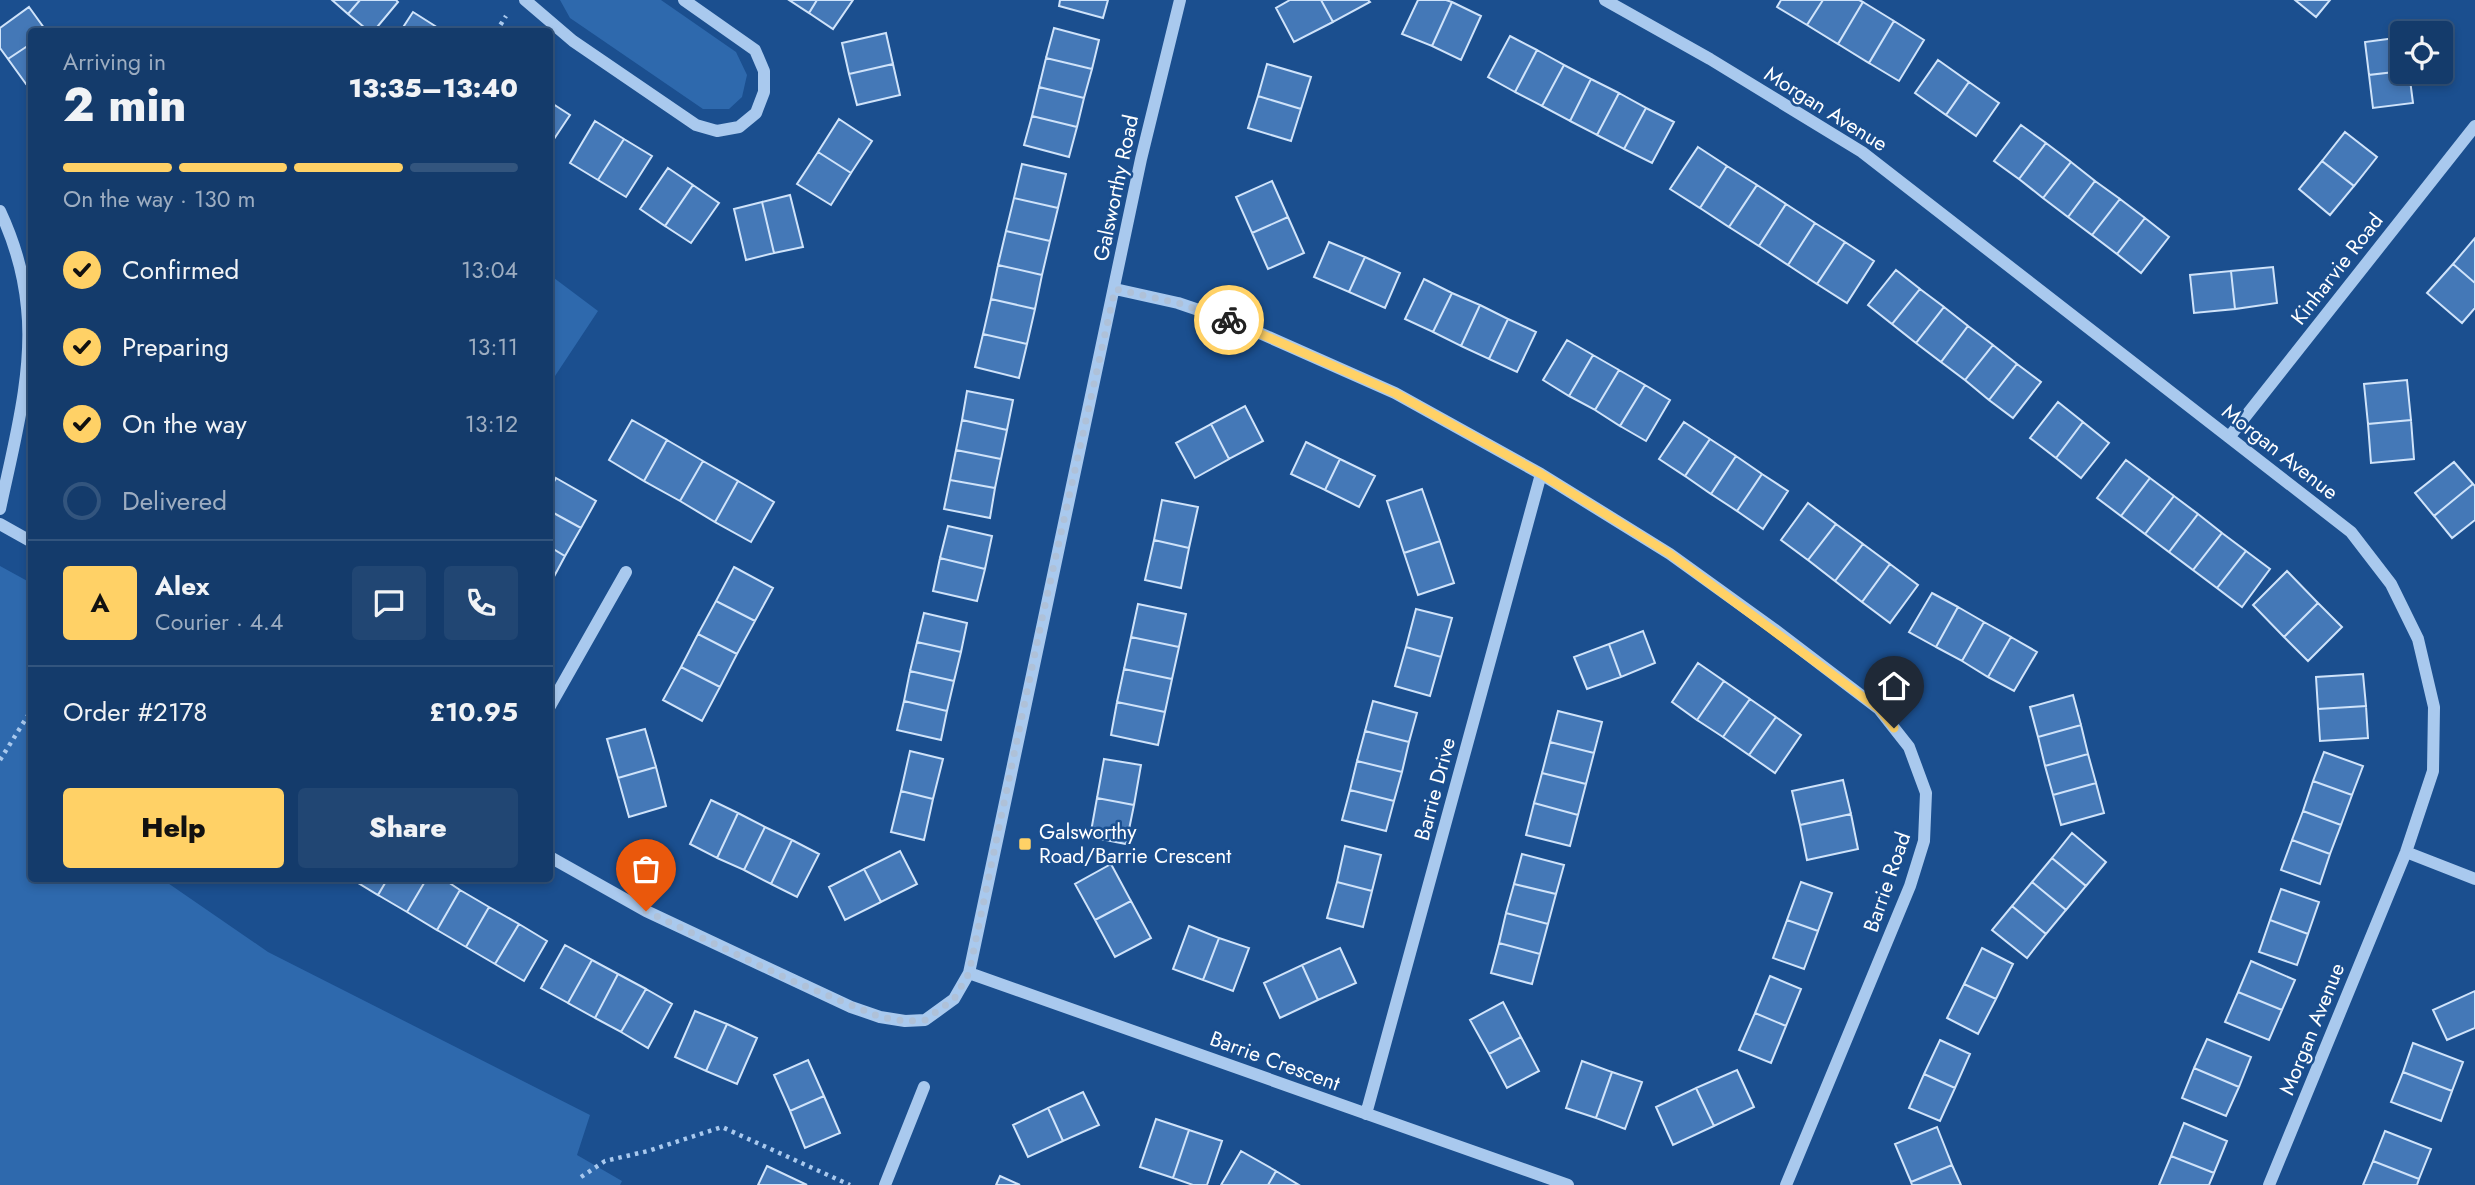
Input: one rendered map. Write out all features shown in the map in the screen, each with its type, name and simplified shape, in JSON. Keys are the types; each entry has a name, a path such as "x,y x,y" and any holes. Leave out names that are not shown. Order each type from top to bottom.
{"street":[{"path":"525,0 573,41 696,125 716,131 739,127 756,113 764,92 764,71 755,50 684,0"},
{"name":"Galsworthy Road","path":"553,860 646,911 851,1007 880,1017 905,1021 925,1020 954,999 969,973 1141,159 1180,0"},
{"name":"Morgan Avenue","path":"1605,0 1710,59 1862,152 2351,532 2391,584 2418,639 2434,707 2432,771 2406,852 2269,1185"},
{"name":"Kinharvie Road","path":"2230,436 2475,126"},
{"path":"0,211 13,241 27,309 26,371 0,509"},
{"name":"Barrie Road","path":"1115,289 1178,303 1237,323 1395,393 1541,474 1670,554 1879,709 1909,747 1926,793 1924,841 1910,886 1786,1185"},
{"name":"Barrie Drive","path":"1366,1114 1541,474"},
{"path":"0,524 28,540"},
{"path":"553,701 626,572"},
{"path":"2406,852 2475,879"},
{"name":"Barrie Crescent","path":"969,973 1568,1185"},
{"path":"885,1185 924,1087"}],"path":[{"path":"0,760 28,715"},
{"path":"581,1177 605,1161 648,1151 722,1127 850,1185"}],"shaded area":[{"path":"560,0 661,0 736,52 747,75 742,97 729,109 703,109 570,18"},
{"path":"553,277 598,311 553,376"},
{"path":"0,566 28,581 28,882 166,882 268,952 590,1115 577,1155 622,1181 620,1185 0,1185"}],"building":[{"path":"332,0 360,0 348,14"},
{"path":"360,0 398,2 376,28 365,28 348,14"},
{"path":"789,0 817,0 809,13"},
{"path":"817,0 853,0 833,29 809,13"},
{"path":"1060,0 1108,0 1103,18 1059,6"},
{"path":"1290,0 1321,0 1333,22 1294,42 1276,8"},
{"path":"1321,0 1368,0 1370,2 1333,22"},
{"path":"1418,0 1452,2 1432,46 1402,34"},
{"path":"1781,0 1823,0 1807,25 1777,7"},
{"path":"1823,0 1863,2 1838,44 1807,25"},
{"path":"2295,0 2330,0 2316,17"},
{"path":"1452,2 1481,16 1461,60 1432,46"},
{"path":"1863,2 1894,21 1869,63 1838,44"},
{"path":"29,7 44,28 28,28 28,46 8,59 0,48 0,28"},
{"path":"413,12 438,28 403,28"},
{"path":"1894,21 1924,40 1899,81 1869,63"},
{"path":"1054,28 1099,40 1092,69 1046,58"},
{"path":"886,33 893,64 849,74 842,43"},
{"path":"1510,36 1537,50 1515,92 1488,77"},
{"path":"2390,39 2390,73 2369,75 2365,42"},
{"path":"28,46 28,83 26,84 8,59"},
{"path":"1537,50 1564,65 1542,106 1515,92"},
{"path":"1046,58 1092,69 1084,98 1039,87"},
{"path":"1938,60 1969,82 1946,115 1915,93"},
{"path":"893,64 900,95 857,105 849,74"},
{"path":"1267,64 1311,77 1301,109 1258,96"},
{"path":"1564,65 1591,79 1570,121 1542,106"},
{"path":"2390,73 2390,84 2411,84 2413,103 2373,108 2369,75"},
{"path":"1591,79 1619,93 1597,135 1570,121"},
{"path":"1969,82 1999,103 1976,136 1946,115"},
{"path":"1039,87 1084,98 1077,127 1032,116"},
{"path":"1619,93 1646,108 1624,149 1597,135"},
{"path":"1258,96 1301,109 1291,141 1248,128"},
{"path":"553,104 570,115 553,140"},
{"path":"1646,108 1674,122 1652,163 1624,149"},
{"path":"1032,116 1077,127 1069,157 1024,145"},
{"path":"839,119 872,141 851,173 818,152"},
{"path":"595,121 624,139 598,180 570,163"},
{"path":"2021,125 2046,143 2019,179 1994,161"},
{"path":"2345,132 2377,157 2354,186 2322,161"},
{"path":"624,139 652,156 626,197 598,180"},
{"path":"2046,143 2071,162 2043,198 2019,179"},
{"path":"1698,147 1727,166 1700,208 1670,189"},
{"path":"818,152 851,173 831,205 797,184"},
{"path":"2322,161 2354,186 2330,215 2299,189"},
{"path":"2071,162 2095,181 2068,217 2043,198"},
{"path":"1022,164 1066,174 1058,208 1014,198"},
{"path":"1727,166 1757,185 1729,227 1700,208"},
{"path":"668,168 693,185 665,226 640,209"},
{"path":"1272,181 1288,217 1252,233 1236,197"},
{"path":"2095,181 2120,199 2092,235 2068,217"},
{"path":"693,185 719,203 691,243 665,226"},
{"path":"1757,185 1786,204 1759,246 1729,227"},
{"path":"790,195 803,247 774,253 762,202"},
{"path":"1014,198 1058,208 1050,241 1006,231"},
{"path":"2120,199 2145,218 2117,254 2092,235"},
{"path":"762,202 774,253 746,260 734,209"},
{"path":"1786,204 1815,223 1788,265 1759,246"},
{"path":"1288,217 1304,253 1268,269 1252,233"},
{"path":"2145,218 2169,237 2141,273 2117,254"},
{"path":"1815,223 1845,242 1817,284 1788,265"},
{"path":"1006,231 1050,241 1042,275 998,265"},
{"path":"2475,238 2475,283 2453,264"},
{"path":"1329,242 1365,257 1349,292 1314,277"},
{"path":"1845,242 1874,261 1847,303 1817,284"},
{"path":"1365,257 1400,273 1385,308 1349,292"},
{"path":"2453,264 2475,283 2475,308 2462,323 2427,293"},
{"path":"998,265 1042,275 1035,309 991,299"},
{"path":"2273,267 2277,303 2235,309 2231,271"},
{"path":"1896,270 1920,289 1892,324 1868,305"},
{"path":"2231,271 2235,309 2194,313 2190,275"},
{"path":"1424,279 1452,293 1433,332 1405,319"},
{"path":"1920,289 1944,307 1916,343 1892,324"},
{"path":"1452,293 1480,305 1461,346 1433,332"},
{"path":"991,299 1035,309 1027,344 983,334"},
{"path":"1480,305 1508,319 1489,359 1461,346"},
{"path":"1944,307 1968,326 1941,362 1916,343"},
{"path":"1508,319 1536,332 1517,372 1489,359"},
{"path":"1968,326 1993,345 1965,380 1941,362"},
{"path":"983,334 1027,344 1019,378 975,367"},
{"path":"1567,340 1593,355 1569,396 1543,380"},
{"path":"1993,345 2017,364 1989,400 1965,380"},
{"path":"1593,355 1619,370 1595,410 1569,396"},
{"path":"2017,364 2041,382 2013,418 1989,400"},
{"path":"1619,370 1645,385 1620,426 1595,410"},
{"path":"2407,380 2411,420 2368,424 2364,384"},
{"path":"1645,385 1670,400 1646,441 1620,426"},
{"path":"967,391 1013,400 1007,430 962,420"},
{"path":"2058,402 2083,422 2056,458 2030,438"},
{"path":"1245,406 1263,441 1229,459 1211,424"},
{"path":"632,420 667,440 644,481 609,460"},
{"path":"962,420 1007,430 1001,459 956,450"},
{"path":"2411,420 2414,459 2371,463 2368,424"},
{"path":"1684,422 1710,439 1685,476 1659,459"},
{"path":"2083,422 2109,443 2081,478 2056,458"},
{"path":"1211,424 1229,459 1195,478 1176,443"},
{"path":"1710,439 1736,456 1711,494 1685,476"},
{"path":"667,440 703,461 680,501 644,481"},
{"path":"1306,442 1340,459 1325,490 1291,474"},
{"path":"956,450 1001,459 995,488 950,480"},
{"path":"1736,456 1762,474 1737,511 1711,494"},
{"path":"1340,459 1375,476 1359,507 1325,490"},
{"path":"2126,460 2150,478 2121,516 2097,498"},
{"path":"703,461 738,481 715,522 680,501"},
{"path":"2454,462 2473,484 2434,516 2415,493"},
{"path":"1762,474 1788,491 1763,529 1737,511"},
{"path":"556,478 596,501 581,528 553,513 553,484"},
{"path":"2150,478 2174,496 2145,534 2121,516"},
{"path":"950,480 995,488 990,518 944,509"},
{"path":"738,481 774,502 751,542 715,522"},
{"path":"2473,484 2475,520 2452,538 2434,516"},
{"path":"1422,489 1440,541 1404,553 1387,501"},
{"path":"2174,496 2198,514 2169,552 2145,534"},
{"path":"1162,500 1198,507 1189,548 1154,540"},
{"path":"1808,503 1836,524 1808,560 1781,540"},
{"path":"553,513 581,528 565,556 553,549"},
{"path":"2198,514 2222,533 2193,570 2169,552"},
{"path":"1836,524 1863,544 1835,581 1808,560"},
{"path":"948,526 992,536 985,569 940,558"},
{"path":"2222,533 2246,551 2217,588 2193,570"},
{"path":"1154,540 1189,548 1181,588 1145,580"},
{"path":"1440,541 1454,583 1418,595 1404,553"},
{"path":"1863,544 1890,564 1862,602 1835,581"},
{"path":"553,549 565,556 553,578"},
{"path":"2246,551 2270,569 2242,607 2217,588"},
{"path":"940,558 985,569 977,601 933,591"},
{"path":"1890,564 1918,585 1890,623 1862,602"},
{"path":"734,567 773,588 755,621 716,601"},
{"path":"2287,571 2318,603 2284,637 2253,605"},
{"path":"1932,593 1958,607 1936,647 1909,632"},
{"path":"716,601 755,621 737,654 698,634"},
{"path":"2318,603 2342,627 2308,661 2284,637"},
{"path":"1138,604 1186,614 1179,647 1131,637"},
{"path":"1958,607 1984,622 1962,661 1936,647"},
{"path":"1416,609 1452,618 1441,657 1406,647"},
{"path":"924,613 967,623 961,652 917,642"},
{"path":"1984,622 2011,637 1988,677 1962,661"},
{"path":"1643,631 1655,663 1621,677 1609,644"},
{"path":"698,634 737,654 720,687 681,667"},
{"path":"1131,637 1179,647 1172,679 1124,669"},
{"path":"2011,637 2037,652 2014,691 1988,677"},
{"path":"917,642 961,652 954,681 910,671"},
{"path":"1609,644 1621,677 1587,689 1574,657"},
{"path":"1406,647 1441,657 1430,696 1395,686"},
{"path":"1698,663 1724,681 1697,720 1672,702"},
{"path":"681,667 720,687 702,721 663,700"},
{"path":"1124,669 1172,679 1165,712 1117,702"},
{"path":"910,671 954,681 947,711 904,701"},
{"path":"2363,674 2366,706 2318,709 2316,677"},
{"path":"1724,681 1750,699 1723,737 1697,720"},
{"path":"2073,695 2081,725 2038,737 2030,707"},
{"path":"1750,699 1776,717 1749,755 1723,737"},
{"path":"904,701 947,711 941,740 897,730"},
{"path":"1373,701 1417,713 1409,742 1365,731"},
{"path":"1117,702 1165,712 1158,745 1111,735"},
{"path":"2366,706 2368,738 2320,741 2318,709"},
{"path":"1558,711 1602,722 1594,753 1550,742"},
{"path":"1776,717 1801,735 1775,773 1749,755"},
{"path":"2081,725 2088,754 2045,766 2038,737"},
{"path":"645,729 656,767 618,778 607,739"},
{"path":"1365,731 1409,742 1402,772 1357,761"},
{"path":"1550,742 1594,753 1586,784 1542,773"},
{"path":"910,751 943,759 933,799 901,791"},
{"path":"2324,752 2363,766 2352,795 2313,781"},
{"path":"2088,754 2096,783 2053,795 2045,766"},
{"path":"1104,759 1141,765 1134,805 1097,798"},
{"path":"1357,761 1402,772 1394,801 1350,790"},
{"path":"656,767 666,806 629,817 618,778"},
{"path":"1542,773 1586,784 1578,815 1534,803"},
{"path":"1843,780 1851,814 1800,825 1792,791"},
{"path":"2313,781 2352,795 2341,825 2303,811"},
{"path":"2096,783 2104,813 2061,825 2053,795"},
{"path":"1350,790 1394,801 1386,831 1342,820"},
{"path":"901,791 933,799 924,840 891,832"},
{"path":"1097,798 1134,805 1126,844 1090,837"},
{"path":"711,800 738,813 717,858 690,844"},
{"path":"1534,803 1578,815 1570,846 1526,835"},
{"path":"2303,811 2341,825 2330,854 2292,840"},
{"path":"738,813 765,827 744,870 717,858"},
{"path":"1851,814 1858,849 1807,860 1800,825"},
{"path":"765,827 792,840 771,884 744,870"},
{"path":"2072,833 2106,862 2086,886 2052,858"},
{"path":"792,840 819,854 797,897 771,884"},
{"path":"2292,840 2330,854 2320,884 2281,870"},
{"path":"1345,846 1381,855 1372,891 1337,882"},
{"path":"900,851 917,884 881,902 864,869"},
{"path":"1522,854 1564,865 1556,894 1514,884"},
{"path":"2052,858 2086,886 2066,910 2032,882"},
{"path":"1111,864 1131,901 1095,920 1075,884"},
{"path":"864,869 881,902 845,920 829,887"},
{"path":"357,882 386,882 378,895"},
{"path":"386,882 425,882 407,912 378,895"},
{"path":"425,882 448,882 460,890 437,930 407,912"},
{"path":"1337,882 1372,891 1363,927 1327,918"},
{"path":"1801,882 1832,893 1818,931 1787,920"},
{"path":"2032,882 2066,910 2046,934 2012,906"},
{"path":"1514,884 1556,894 1548,924 1506,913"},
{"path":"2281,889 2319,902 2308,934 2270,920"},
{"path":"460,890 489,907 466,947 437,930"},
{"path":"1131,901 1151,938 1115,957 1095,920"},
{"path":"2012,906 2046,934 2027,958 1992,930"},
{"path":"489,907 519,924 495,964 466,947"},
{"path":"1506,913 1548,924 1540,954 1499,943"},
{"path":"1787,920 1818,931 1804,969 1773,958"},
{"path":"2270,920 2308,934 2297,965 2259,952"},
{"path":"519,924 547,941 524,981 495,964"},
{"path":"1189,926 1219,938 1203,980 1173,969"},
{"path":"1219,938 1249,948 1233,991 1203,980"},
{"path":"1499,943 1540,954 1532,984 1491,973"},
{"path":"565,945 592,960 568,1003 541,988"},
{"path":"1340,948 1356,983 1318,1000 1302,965"},
{"path":"1982,948 2013,964 1996,999 1964,984"},
{"path":"592,960 618,974 595,1018 568,1003"},
{"path":"2251,961 2295,980 2282,1010 2238,992"},
{"path":"1302,965 1318,1000 1280,1018 1264,983"},
{"path":"618,974 646,989 621,1032 595,1018"},
{"path":"1770,976 1801,989 1786,1026 1755,1013"},
{"path":"1964,984 1996,999 1978,1034 1947,1018"},
{"path":"646,989 672,1004 648,1048 621,1032"},
{"path":"2475,991 2475,1028 2447,1040 2433,1010"},
{"path":"2238,992 2282,1010 2269,1040 2225,1022"},
{"path":"1503,1002 1521,1037 1489,1054 1470,1020"},
{"path":"695,1011 727,1024 706,1071 675,1057"},
{"path":"1755,1013 1786,1026 1771,1063 1739,1050"},
{"path":"727,1024 757,1038 737,1084 706,1071"},
{"path":"1521,1037 1539,1071 1507,1088 1489,1054"},
{"path":"2207,1039 2251,1057 2239,1087 2194,1068"},
{"path":"1940,1040 1970,1054 1955,1088 1924,1074"},
{"path":"2413,1043 2463,1062 2452,1091 2403,1072"},
{"path":"808,1060 824,1096 790,1111 774,1075"},
{"path":"1582,1061 1612,1072 1596,1118 1566,1108"},
{"path":"2194,1068 2239,1087 2226,1116 2182,1098"},
{"path":"1737,1070 1754,1107 1714,1126 1696,1088"},
{"path":"1612,1072 1642,1082 1625,1129 1596,1118"},
{"path":"2403,1072 2452,1091 2441,1121 2391,1102"},
{"path":"1924,1074 1955,1088 1940,1121 1909,1108"},
{"path":"1696,1088 1714,1126 1673,1145 1656,1107"},
{"path":"1083,1092 1099,1125 1063,1141 1048,1108"},
{"path":"824,1096 840,1133 805,1148 790,1111"},
{"path":"1048,1108 1063,1141 1028,1157 1013,1125"},
{"path":"1156,1119 1189,1130 1173,1178 1140,1167"},
{"path":"2184,1123 2227,1141 2214,1173 2171,1156"},
{"path":"1937,1127 1952,1165 1911,1182 1895,1144"},
{"path":"1189,1130 1222,1141 1207,1185 1193,1185 1173,1178"},
{"path":"2385,1131 2431,1149 2419,1179 2373,1161"},
{"path":"1241,1151 1276,1171 1268,1185 1221,1185"},
{"path":"2171,1156 2214,1173 2209,1185 2159,1185"},
{"path":"2373,1161 2419,1179 2417,1185 2363,1185"},
{"path":"1952,1165 1961,1185 1912,1185 1911,1182"},
{"path":"767,1166 807,1185 758,1185"},
{"path":"1276,1171 1299,1185 1268,1185"},
{"path":"1000,1176 1020,1185 996,1185"}],"way so far":[{"path":"646,911 788,979 880,1017 905,1021 925,1020 954,999 969,973 1042,619 1115,289 1178,303 1229,320"}],"place":[{"name":"Galsworthy Road/Barrie Crescent","path":"1025,844"}],"route":[{"path":"1229,320 1395,393 1541,474 1670,554 1879,709 1894,728"}]}
